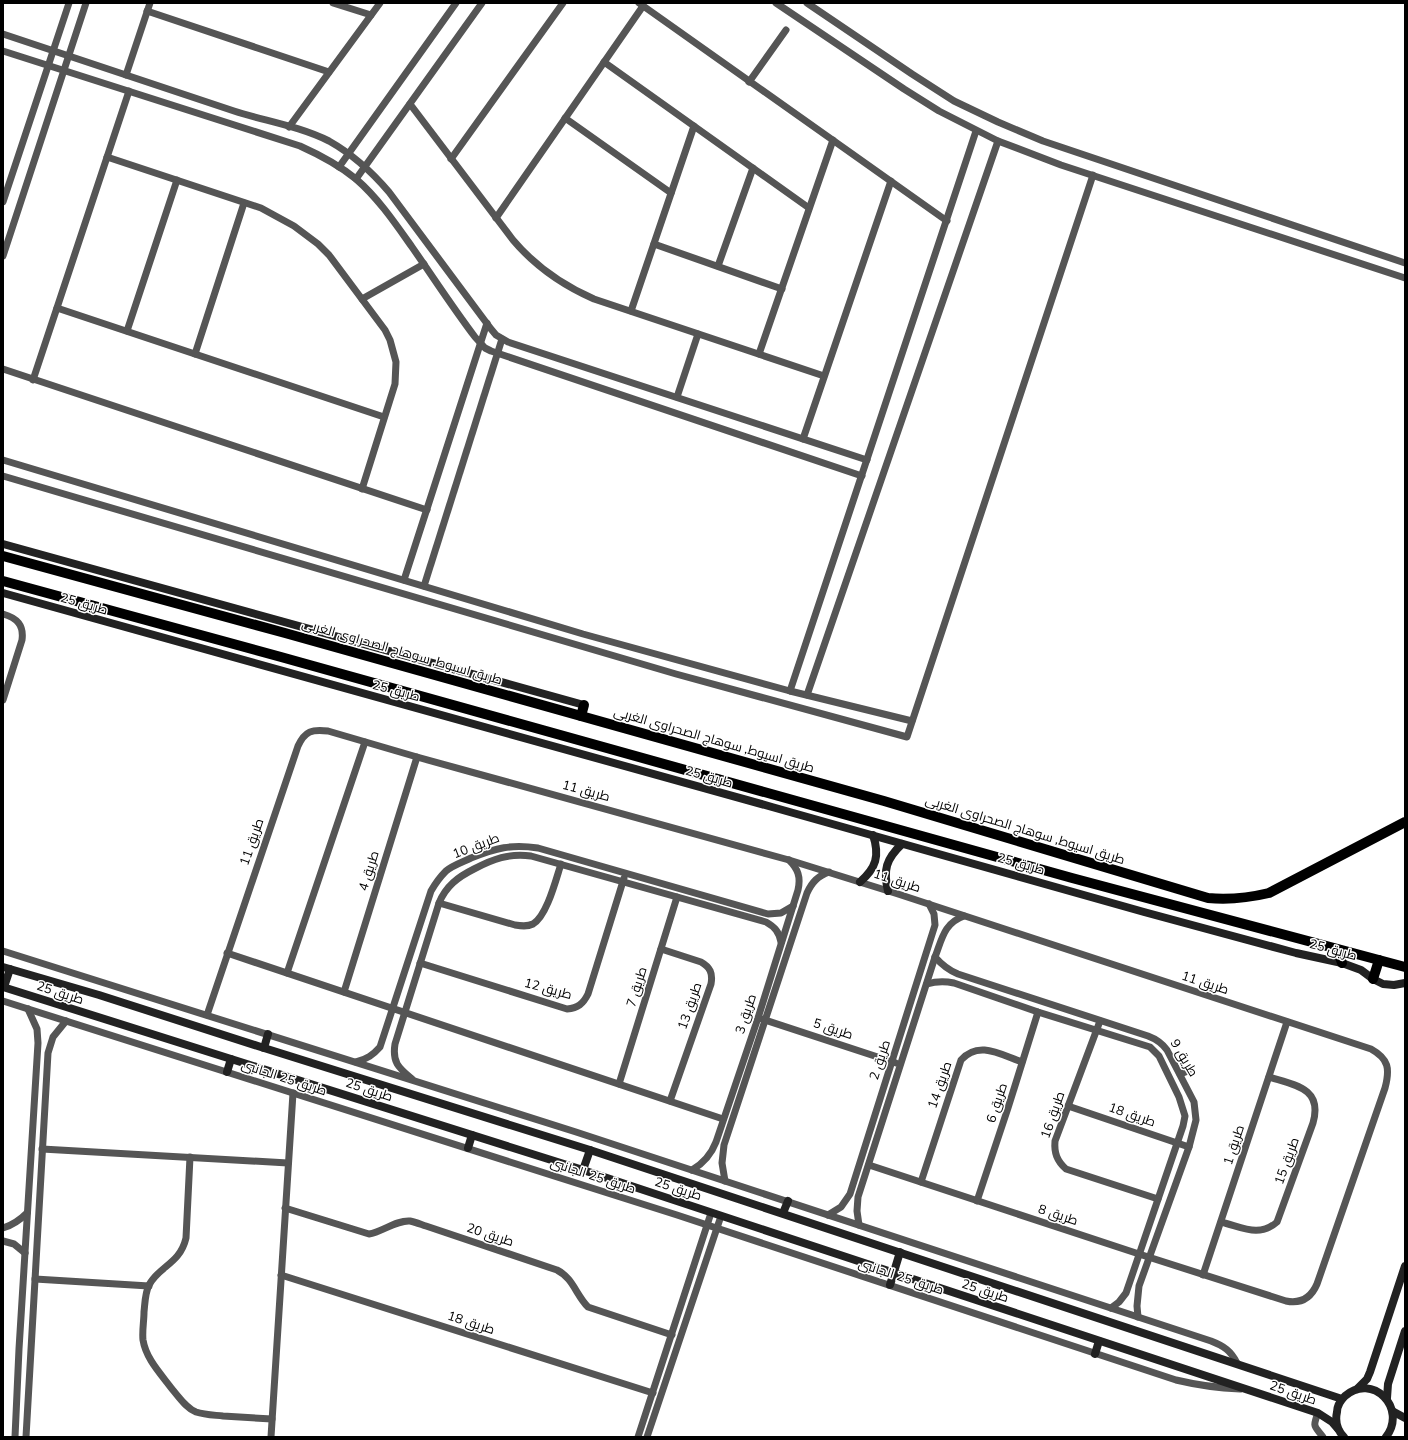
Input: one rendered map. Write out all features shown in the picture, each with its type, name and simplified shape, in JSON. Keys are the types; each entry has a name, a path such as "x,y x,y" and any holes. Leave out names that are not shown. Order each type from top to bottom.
{"main road":[{"name":"طريق اسيوط, سوهاج الصحراوى الغربى","path":"3,556 581,716 884,802 1208,898 1228,900 1249,898 1269,893 1405,822"},
{"path":"3,581 1072,878 1405,967"},
{"path":"581,716 584,705"},
{"path":"1342,963 1340,957 1345,952"},
{"path":"1374,979 1379,960"}],"street":[{"path":"3,202 69,3"},
{"path":"3,256 86,3"},
{"path":"126,75 150,3"},
{"path":"333,3 371,15"},
{"path":"289,127 380,3"},
{"path":"339,167 456,3"},
{"path":"356,179 482,3"},
{"path":"452,159 563,3"},
{"path":"776,3 904,89 976,131 998,141 1029,154 1405,278"},
{"path":"807,3 954,101 998,122 1043,141 1405,263"},
{"path":"496,218 604,62 641,4 749,82 947,220"},
{"path":"148,11 329,72"},
{"path":"749,82 786,30"},
{"path":"3,34 242,114 308,132 329,141 365,167 389,192 496,335 502,339 867,460"},
{"path":"3,51 300,146 320,155 356,179 376,199 485,348 498,354 862,476"},
{"path":"604,62 809,208"},
{"path":"33,380 129,91"},
{"path":"410,104 513,240 528,256 559,281 594,299 824,376"},
{"path":"565,118 671,193"},
{"path":"631,311 694,126"},
{"path":"790,691 976,131"},
{"path":"760,354 833,140"},
{"path":"807,695 998,141"},
{"path":"107,157 244,202 278,216 306,234 329,254 385,330 394,351 396,373 395,384 362,489"},
{"path":"718,266 753,168"},
{"path":"3,476 669,672 907,737 1093,175"},
{"path":"127,331 177,180"},
{"path":"803,439 891,181"},
{"path":"195,354 244,202"},
{"path":"654,244 782,289"},
{"path":"362,299 424,264"},
{"path":"57,308 384,417"},
{"path":"404,580 487,323"},
{"path":"677,398 698,334"},
{"path":"424,586 502,339"},
{"path":"3,370 427,510"},
{"path":"3,460 591,636 790,691 912,721"},
{"path":"3,544 584,705"},
{"name":"طريق 25","path":"3,593 1144,912 1296,953 1342,963 1361,970 1383,984 1394,985 1405,983"},
{"path":"3,614 17,620 23,633 3,700"},
{"name":"طريق 11","path":"207,1015 302,738 309,732 318,730 328,731 829,872 1371,1049 1381,1054 1386,1063 1389,1075 1360,1163 1314,1292 1305,1299 1294,1303 1240,1287"},
{"path":"287,973 366,742"},
{"name":"طريق 4","path":"344,992 417,757"},
{"path":"860,882 868,875 875,861 877,846 873,836"},
{"path":"888,891 885,870 894,851 902,844"},
{"path":"521,855 522,846"},
{"name":"طريق 10","path":"356,1062 366,1059 374,1054 380,1047 431,891 438,880 447,870 459,863 499,848 522,846 538,848 768,914 782,913 793,906"},
{"name":"طريق 10","path":"417,1082 398,1066 394,1060 393,1052 394,1044 439,903 442,895 455,880 476,868 499,858 521,855 561,864 766,922 772,925 780,935 781,942"},
{"name":"طريق 3","path":"725,1181 722,1163 724,1145 761,1019 781,942 800,882 799,873 789,860"},
{"path":"439,903 514,926 533,924 540,918 545,909 561,864"},
{"name":"طريق 3","path":"692,1170 700,1165 712,1151 810,886 815,880 829,872"},
{"name":"طريق 12","path":"420,963 567,1009 576,1008 584,1002 588,994 626,873"},
{"path":"431,891 442,895"},
{"name":"طريق 7","path":"619,1084 677,897"},
{"name":"طريق 2","path":"828,1215 842,1206 850,1194 936,925 934,914 929,904"},
{"name":"طريق 2","path":"859,1225 857,1218 857,1204 900,1064 935,958 946,928 957,918 964,916"},
{"name":"طريق 13","path":"661,949 707,965 711,970 712,977 711,984 670,1101"},
{"path":"3,951 569,1130 1220,1344 1233,1355 1237,1363"},
{"path":"228,954 723,1119"},
{"name":"طريق 9","path":"935,958 949,970 958,974 1156,1039 1163,1044 1167,1050 1194,1102 1196,1113 1195,1128 1139,1286 1137,1306 1138,1317"},
{"path":"3,987 6,968"},
{"name":"طريق 25","path":"6,968 99,995 590,1150 1342,1398"},
{"name":"طريق 9","path":"927,984 936,981 954,983 1096,1031 1150,1047 1159,1056 1183,1105 1185,1116 1178,1143 1126,1293 1119,1302 1111,1308"},
{"name":"طريق 25","path":"3,987 583,1170 1318,1413 1329,1420 1341,1435"},
{"name":"طريق 25 الجانبى","path":"3,1001 717,1228 1176,1380 1198,1386 1245,1389"},
{"path":"15,1437 38,1043 35,1022 28,1009"},
{"name":"طريق 6","path":"977,1201 1038,1012"},
{"name":"طريق 5","path":"761,1019 900,1064"},
{"path":"26,1437 48,1053 53,1037 66,1021"},
{"name":"طريق 16","path":"1100,1021 1054,1141 1056,1156 1066,1169 1158,1200"},
{"name":"طريق 1","path":"1203,1275 1287,1022"},
{"path":"264,1048 268,1034"},
{"name":"طريق 14","path":"921,1182 961,1060 966,1054 980,1049 1022,1062"},
{"path":"227,1072 231,1059"},
{"path":"1180,1074 1188,1071"},
{"name":"طريق 15","path":"1221,1222 1261,1231 1270,1228 1277,1222 1313,1123 1316,1113 1315,1102 1310,1093 1301,1087 1269,1077"},
{"path":"271,1437 293,1093"},
{"name":"طريق 18","path":"1068,1106 1189,1147"},
{"path":"468,1148 472,1135"},
{"path":"42,1149 288,1164"},
{"path":"583,1170 590,1150"},
{"path":"190,1158 185,1245 178,1257 153,1279 149,1286 145,1299 144,1347 153,1364 186,1406 195,1412 201,1414 272,1419"},
{"name":"طريق 8","path":"869,1165 1240,1287"},
{"path":"783,1213 788,1201"},
{"name":"طريق 20","path":"286,1208 369,1234 376,1233 409,1221 425,1226 557,1270 568,1277 583,1302 588,1307 672,1335"},
{"path":"3,1228 17,1222 27,1213"},
{"path":"640,1436 711,1213"},
{"path":"647,1437 721,1216"},
{"path":"3,1241 14,1244 25,1253"},
{"path":"890,1285 900,1252"},
{"path":"1341,1435 1336,1419 1337,1408 1342,1398 1357,1389 1367,1379 1405,1266"},
{"name":"طريق 18","path":"281,1276 653,1393"},
{"path":"35,1279 149,1286"},
{"path":"1387,1398 1388,1384 1405,1331"},
{"path":"1095,1354 1100,1341"},
{"path":"1357,1389 1373,1389 1387,1398 1391,1404 1394,1412 1394,1422 1386,1437"},
{"path":"1394,1412 1405,1418"},
{"path":"1318,1413 1314,1427 1323,1437"}]}
